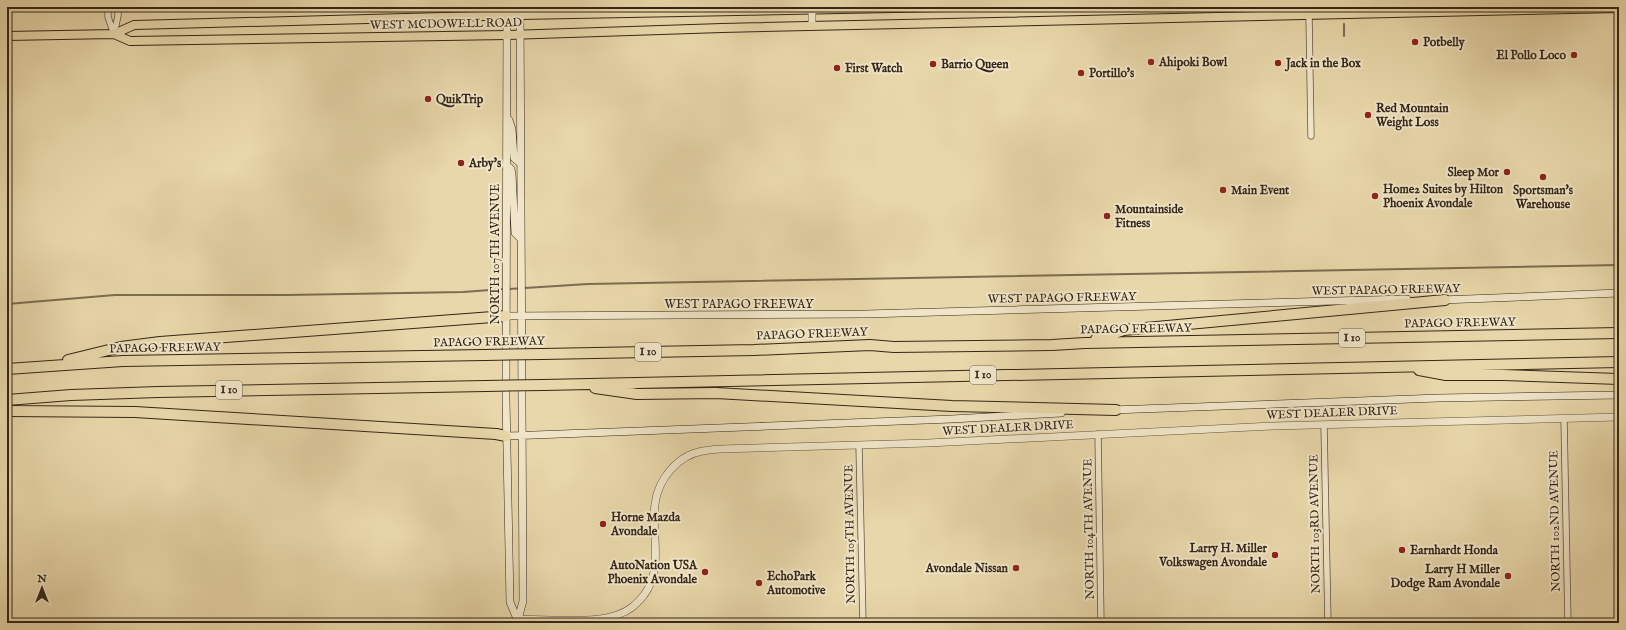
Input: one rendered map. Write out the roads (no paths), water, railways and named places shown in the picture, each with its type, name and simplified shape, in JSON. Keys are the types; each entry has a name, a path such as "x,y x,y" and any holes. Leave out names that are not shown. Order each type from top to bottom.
{"highway":[{"path":"1085,343 1124,330 1445,300"},
{"path":"45,366 121,346 506,316"},
{"name":"PAPAGO FREEWAY","path":"7,369 138,361 754,350 870,345 894,347 1052,345 1085,343 1619,333"},
{"name":"I 10","path":"7,400 84,394 158,392 1619,362"},
{"path":"1400,366 1446,375 1503,375 1619,379"},
{"path":"566,384 637,394 716,393 952,406 1116,410"},
{"path":"7,411 134,412 353,424 496,434 506,436"}],"main road":[{"name":"WEST MCDOWELL ROAD","path":"7,36 114,34 134,25 507,11 946,7"},
{"path":"1378,14 1400,7"},
{"path":"812,8 812,26"},
{"name":"WEST MCDOWELL ROAD","path":"114,34 130,41 520,35 1309,11 1378,14 1451,9 1619,8"},
{"name":"NORTH 107TH AVENUE","path":"507,11 506,436 510,602 517,621"},
{"name":"NORTH 107TH AVENUE","path":"517,621 523,601 520,11"},
{"path":"507,116 512,129 514,158 515,161 520,163"},
{"path":"506,164 511,169 512,174 515,233 520,238"},
{"name":"WEST PAPAGO FREEWAY","path":"506,316 866,314 1397,299 1445,300 1619,293"},
{"path":"506,436 1439,398 1619,395"},
{"name":"WEST DEALER DRIVE","path":"517,621 600,619 617,615 636,605 650,586 654,575 656,556 655,503 660,484 671,469 687,457 703,451 721,449 1324,424 1619,418"}],"street":[{"path":"108,7 108,16 114,34"},
{"path":"114,34 118,16 118,7"},
{"path":"1309,11 1310,136"},
{"name":"NORTH 102ND AVENUE","path":"1564,419 1568,623"},
{"name":"NORTH 103RD AVENUE","path":"1324,424 1328,623"},
{"name":"NORTH 104TH AVENUE","path":"1098,434 1101,623"},
{"name":"NORTH 105TH AVENUE","path":"859,444 863,623"}],"waterway":[{"path":"1344,24 1344,36"},
{"path":"509,289 588,284 1619,265"},
{"path":"7,304 115,295 288,295 463,292 504,289"}],"place":[{"name":"Potbelly","path":"1415,42"},
{"name":"El Pollo Loco","path":"1574,55"},
{"name":"Ahipoki Bowl","path":"1151,62"},
{"name":"Jack in the Box","path":"1278,63"},
{"name":"Barrio Queen","path":"933,64"},
{"name":"First Watch","path":"837,68"},
{"name":"Portillo's","path":"1081,73"},
{"name":"QuikTrip","path":"428,99"},
{"name":"Red Mountain Weight Loss","path":"1368,115"},
{"name":"Arby's","path":"461,163"},
{"name":"Sleep Mor","path":"1507,172"},
{"name":"Sportsman's Warehouse","path":"1543,177"},
{"name":"Main Event","path":"1223,190"},
{"name":"Home2 Suites by Hilton Phoenix Avondale","path":"1375,196"},
{"name":"Mountainside Fitness","path":"1107,216"},
{"name":"Horne Mazda Avondale","path":"603,524"},
{"name":"Earnhardt Honda","path":"1402,550"},
{"name":"Larry H. Miller Volkswagen Avondale","path":"1275,555"},
{"name":"Avondale Nissan","path":"1016,568"},
{"name":"AutoNation USA Phoenix Avondale","path":"705,572"},
{"name":"Larry H Miller Dodge Ram Avondale","path":"1508,576"},
{"name":"EchoPark Automotive","path":"759,583"}]}
